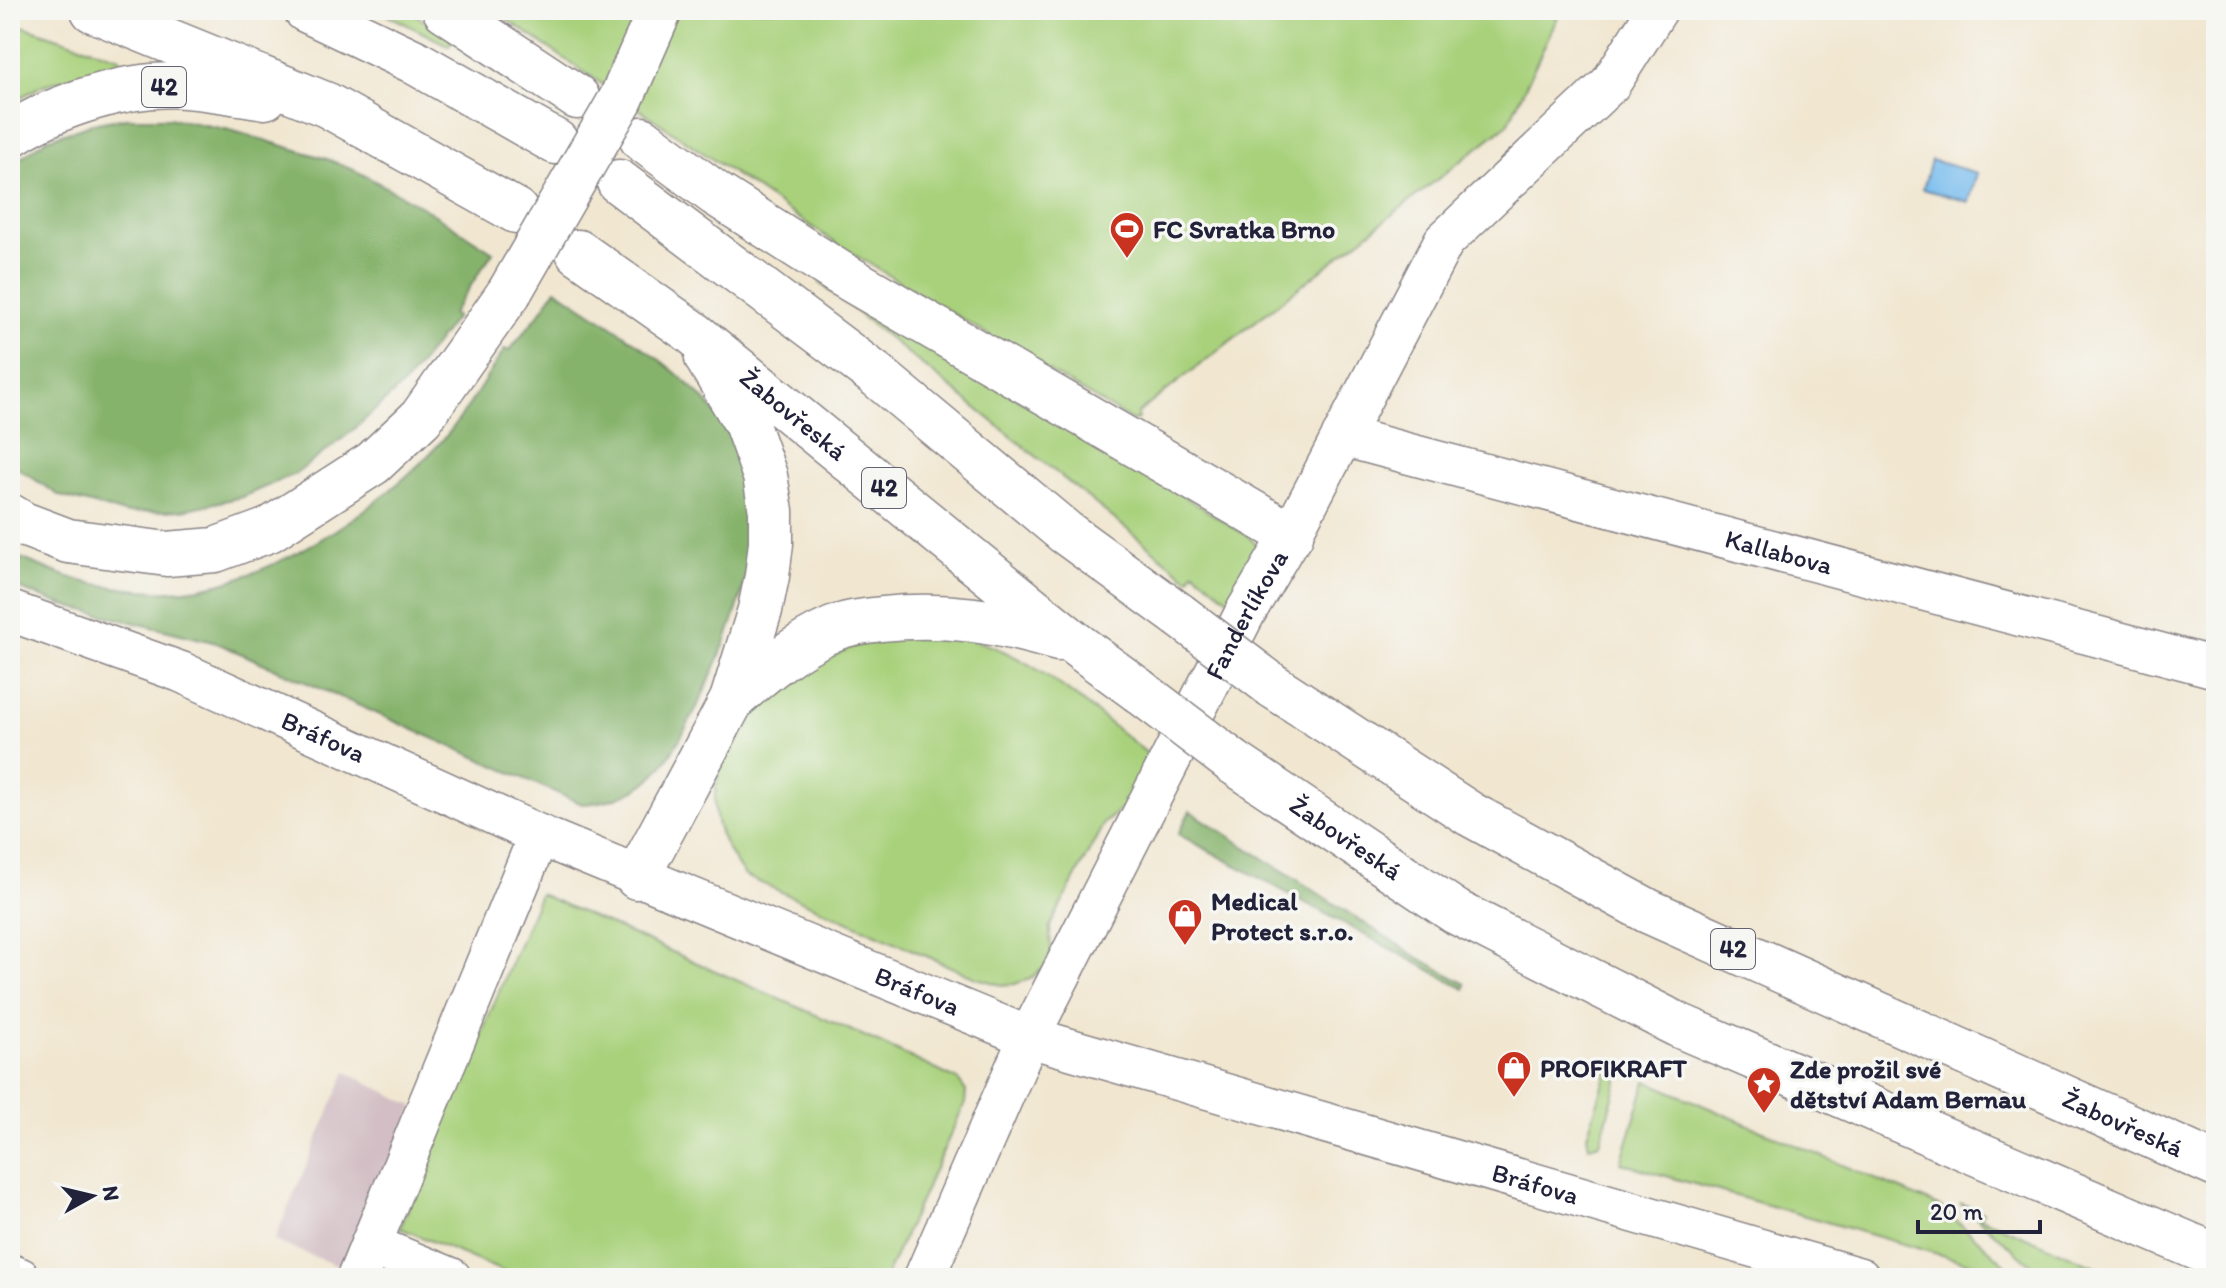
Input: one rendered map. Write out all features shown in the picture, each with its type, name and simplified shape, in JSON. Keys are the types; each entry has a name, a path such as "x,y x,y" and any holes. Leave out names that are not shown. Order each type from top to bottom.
{"highway":[{"name":"42","path":"93,10 327,105 516,211"},
{"path":"306,10 413,61 556,142"},
{"path":"445,10 577,97"},
{"path":"10,516 68,541 167,554 215,550 269,530 373,463 421,418 509,293 621,99 660,10"},
{"name":"42","path":"10,135 55,109 120,91 182,85 327,105"},
{"name":"42","path":"642,139 716,194 879,377"},
{"name":"Žabovřeská","path":"619,182 879,377 1065,532 1273,686 1470,814 1648,911 2216,1165"},
{"path":"716,194 838,272 1291,535"},
{"name":"Žabovřeská","path":"578,252 692,332 1077,645 1233,762 1456,912 1678,1025 2216,1256"},
{"path":"637,877 732,700 762,598 771,543 771,511 765,476 746,423 692,332"},
{"path":"732,700 764,671 797,648 835,628 862,621 953,615 1013,625 1077,645"}],"street":[{"name":"Fanderlíkova","path":"924,1278 1029,1037 1245,613 1291,535 1444,241 1610,84 1657,10"},
{"name":"Kallabova","path":"1342,436 2216,668"},
{"name":"Bráfova","path":"10,611 181,672 539,835 1029,1037 1860,1278"},
{"path":"451,1278 364,1262 539,835"},
{"path":"10,1274 20,1278"}],"shaded area":[{"path":"346,1072 414,1106 343,1268 274,1241"}],"green space":[{"path":"378,10 408,10 452,39 449,46"},
{"name":"FC Svratka Brno","path":"493,10 1561,10 1508,124 1132,421 843,248"},
{"path":"10,22 120,58 121,65 43,85 10,103"},
{"path":"125,118 169,118 230,130 327,159 421,206 493,252 452,314 456,317 407,381 351,432 297,473 242,497 183,510 125,513 60,496 10,463 10,166 47,139 91,124"},
{"path":"819,282 1249,537 1255,543 1258,557 1232,602 1194,571 1189,579"},
{"path":"556,289 648,351 692,387 724,426 737,452 750,498 753,543 749,568 717,662 688,725 672,751 658,771 633,791 613,799 582,804 217,643 63,605 10,585 10,554 80,581 156,591 194,589 235,579 316,542 390,491 421,463 455,425 505,349 509,351"},
{"path":"880,638 960,638 986,644 1037,669 1062,686 1152,757 1128,804 1104,823 1050,926 1051,953 1045,967 1030,979 1002,985 976,978 745,876 723,840 716,816 718,779 731,744 752,712 776,685 782,690 828,658"},
{"path":"1190,811 1414,955 1466,984 1465,989 1178,834"},
{"path":"540,894 958,1080 966,1091 965,1103 885,1278 519,1278 400,1228"},
{"path":"1610,1064 1621,1068 1600,1143 1589,1146 1587,1135"},
{"path":"1646,1081 1941,1207 2021,1278 1621,1163"},
{"path":"1960,1203 1983,1212 1981,1218 2123,1278 2047,1278"}],"water":[{"path":"1931,160 1977,173 1969,202 1923,189"}],"place":[{"name":"FC Svratka Brno","path":"1127,260"},
{"name":"Medical Protect s.r.o.","path":"1185,947"},
{"name":"PROFIKRAFT","path":"1514,1099"},
{"name":"Zde prožil své dětství Adam Bernau","path":"1764,1115"}]}
